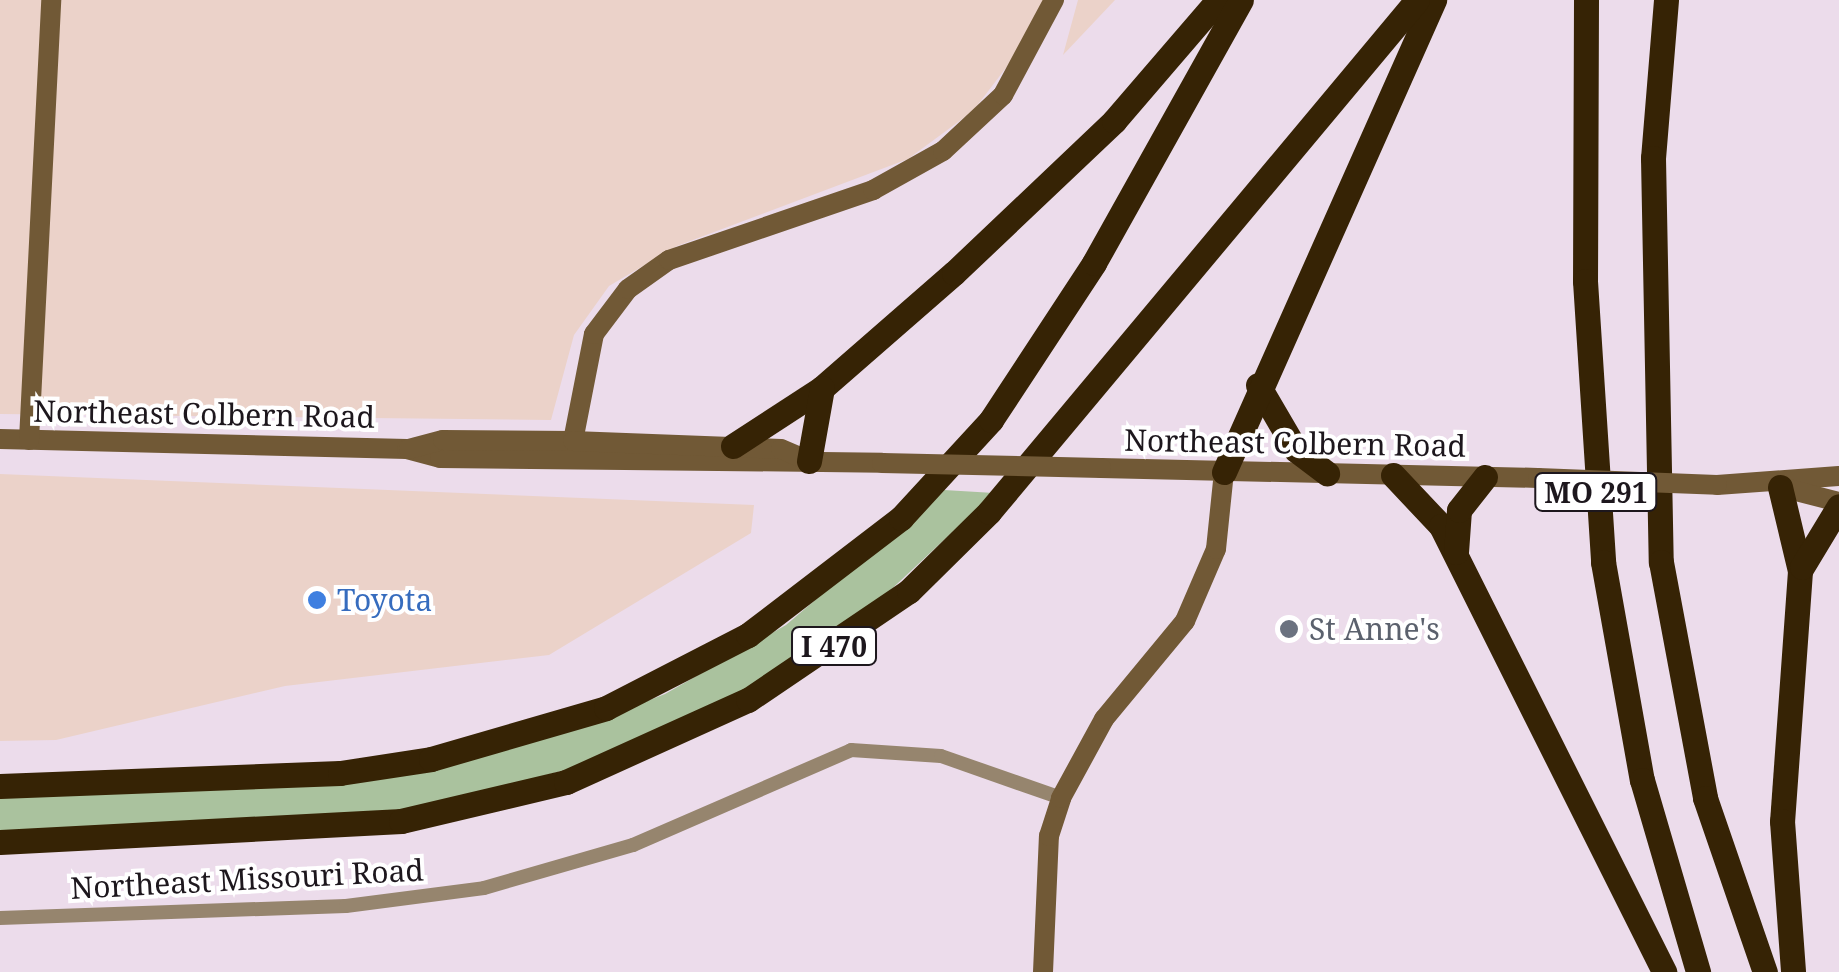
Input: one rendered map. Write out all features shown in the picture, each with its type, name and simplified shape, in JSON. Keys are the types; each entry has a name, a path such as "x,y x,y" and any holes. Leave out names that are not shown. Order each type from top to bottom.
{"highway":[{"path":"733,446 822,388 1114,121 1218,0"},
{"name":"I 470","path":"0,786 340,773 431,759 606,708 748,636 901,518 991,420 1094,263 1241,0"},
{"name":"I 470","path":"0,842 401,820 566,782 748,700 909,591 989,512 1418,0"},
{"path":"1224,472 1258,385 1434,0"},
{"name":"MO 291","path":"1586,0 1585,280 1603,562 1642,780 1698,972"},
{"name":"MO 291","path":"1666,0 1652,255 1661,562 1705,798 1765,972"},
{"path":"1258,385 1296,450 1328,472"},
{"path":"809,460 822,388"},
{"path":"1393,475 1456,557 1664,972"},
{"path":"1456,557 1459,510 1485,477"},
{"path":"1780,487 1800,571 1782,821 1793,972"},
{"path":"1800,571 1839,504"}],"main road":[{"path":"29,440 51,0"},
{"path":"573,440 594,334 628,289 669,260 872,190 944,150 1003,95 1054,0"},
{"name":"Northeast Colbern Road","path":"0,438 407,449 440,458 809,460 1780,487 1839,476"},
{"name":"Northeast Colbern Road","path":"407,449 443,440 573,440 733,446 809,460"},
{"path":"1043,972 1049,836 1061,798 1104,719 1185,622 1216,549 1224,472"},
{"name":"Northeast Colbern Road","path":"1780,487 1839,504"}],"street":[{"name":"Northeast Missouri Road","path":"0,918 346,906 484,888 633,845 850,750 942,756 1061,798"}],"shaded area":[{"path":"0,0 1046,0 1040,23 973,111 908,159 677,246 609,286 574,335 551,420 0,414"},
{"path":"1078,0 1115,0 1063,55"},
{"path":"0,474 754,505 751,533 549,655 285,686 56,740 0,741"}],"green space":[{"path":"944,490 994,493 882,598 758,686 616,756 425,808 0,834 0,795 438,768 576,729 665,694 786,625"}],"place":[{"name":"Toyota","path":"317,600"},
{"name":"St Anne's","path":"1289,629"}]}
